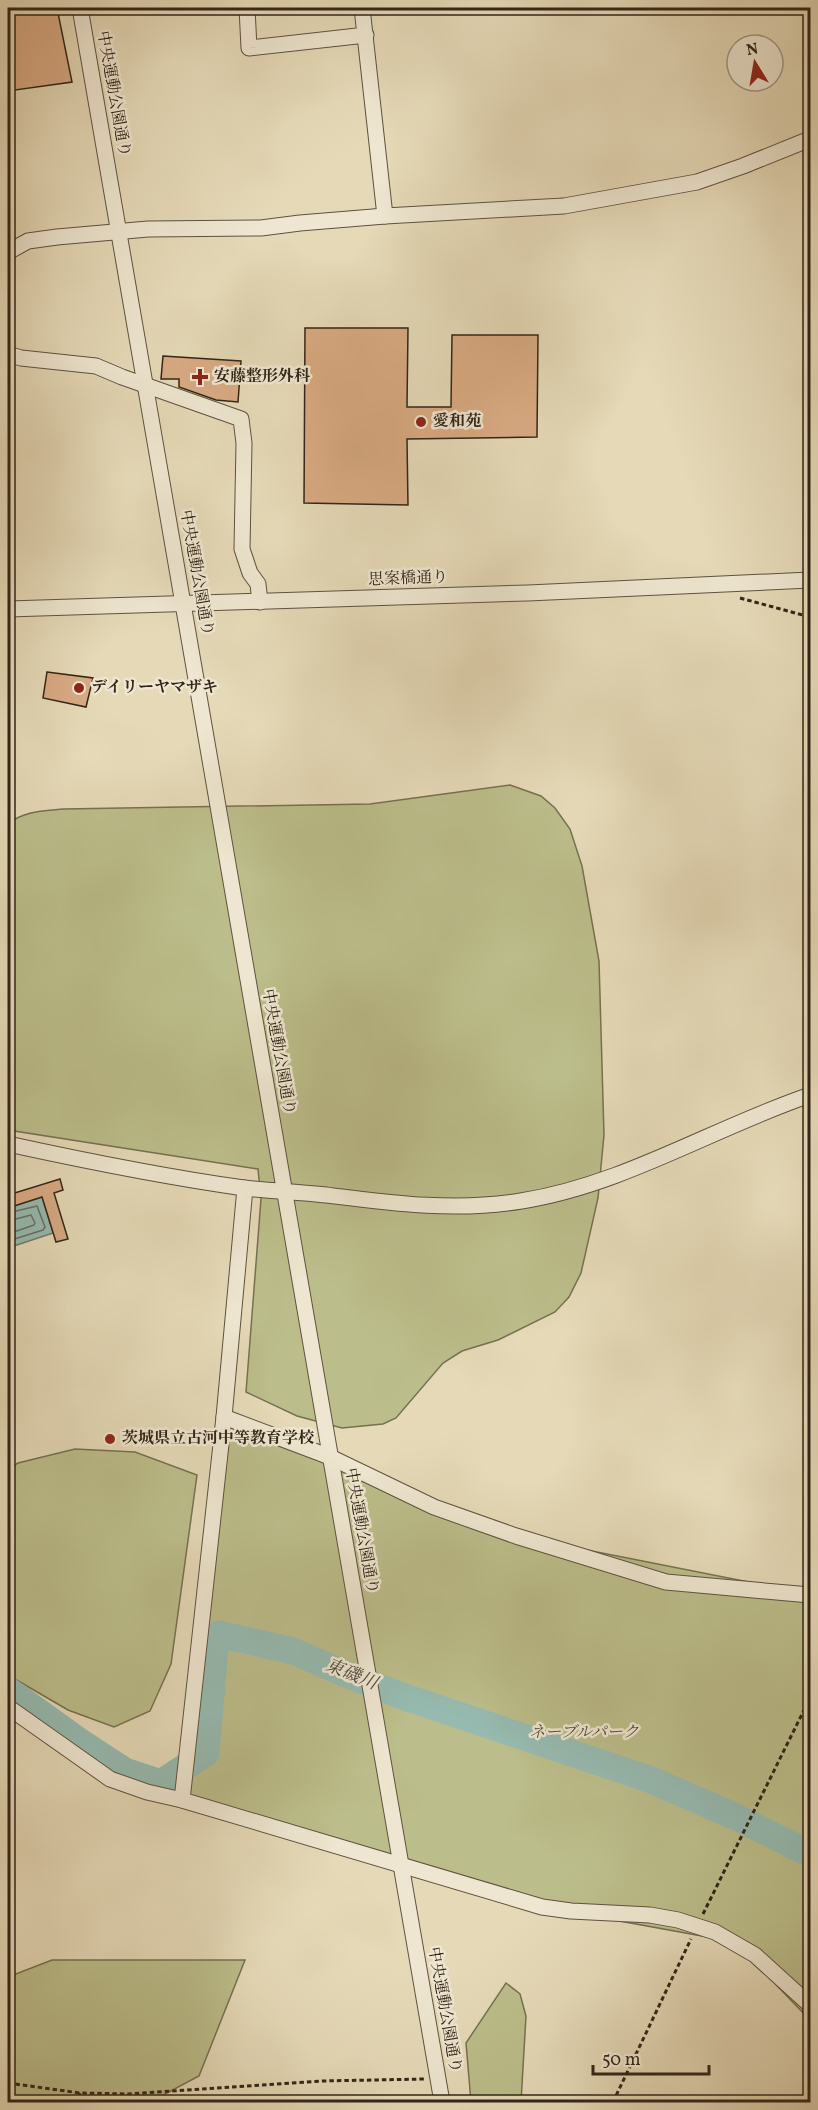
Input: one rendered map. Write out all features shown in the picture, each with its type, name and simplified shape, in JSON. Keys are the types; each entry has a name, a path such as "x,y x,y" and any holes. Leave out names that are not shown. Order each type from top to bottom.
{"street":[{"name":"中央運動公園通り","path":"80,8 442,2103"},
{"path":"247,8 249,48 366,35"},
{"path":"363,8 385,216"},
{"path":"8,252 28,241 148,229 261,228 385,216 576,204 697,182 810,139"},
{"path":"8,354 21,358 96,366 241,419 244,443 242,549 250,573 258,584 260,602"},
{"name":"思案橋通り","path":"8,609 183,605 810,580"},
{"path":"8,1143 82,1160 245,1188 427,1205 476,1206 522,1201 576,1188 639,1167 810,1095"},
{"path":"182,1800 224,1417 245,1188"},
{"path":"224,1417 330,1457 434,1507 516,1536 666,1582 810,1595"},
{"path":"8,1707 110,1779 147,1792 182,1800 542,1907 582,1912 650,1915 678,1920 715,1932 755,1955 810,2005"}],"path":[{"path":"727,584 742,600 810,617"},
{"path":"613,2103 810,1698"},
{"path":"8,2083 80,2093 128,2094 322,2081 438,2079"},
{"path":"76,2103 80,2093"}],"green space":[{"path":"510,785 541,796 555,808 570,829 582,866 599,961 604,1135 598,1198 581,1273 569,1297 555,1312 498,1340 462,1351 443,1363 396,1418 383,1424 342,1428 297,1416 246,1392 261,1199 258,1169 8,1130 8,824 27,814 63,809 370,804"},
{"name":"ネーブルパーク","path":"224,1417 516,1536 810,1594 810,2020 735,1942 542,1907 182,1800"},
{"path":"75,1449 135,1452 197,1475 171,1664 150,1711 114,1727 68,1710 8,1675 8,1469 18,1463"},
{"path":"52,1960 245,1960 199,2076 150,2102 8,2102 8,1977"},
{"path":"506,1983 520,1994 526,2016 521,2102 471,2102 466,2043"}],"water":[{"path":"42,1197 53,1233 8,1248 8,1208"}],"building":[{"path":"8,8 57,8 72,82 8,91"},
{"name":"愛和苑","path":"305,328 408,328 407,407 451,407 452,335 538,335 537,437 407,439 408,505 304,503"},
{"path":"163,356 241,361 238,402 216,400 179,387 179,379 161,379"},
{"path":"47,672 93,678 86,707 43,698"},
{"path":"60,1179 63,1190 54,1193 68,1239 56,1242 42,1197 8,1208 8,1195"}],"waterway":[{"name":"東磯川","path":"8,1690 125,1771 161,1783 206,1753 216,1637 219,1634 293,1651 399,1695 649,1779 732,1815 810,1854"}],"place":[{"name":"安藤整形外科","path":"200,377"},
{"name":"愛和苑","path":"421,422"},
{"name":"デイリーヤマザキ","path":"79,688"},
{"name":"茨城県立古河中等教育学校","path":"110,1439"}]}
